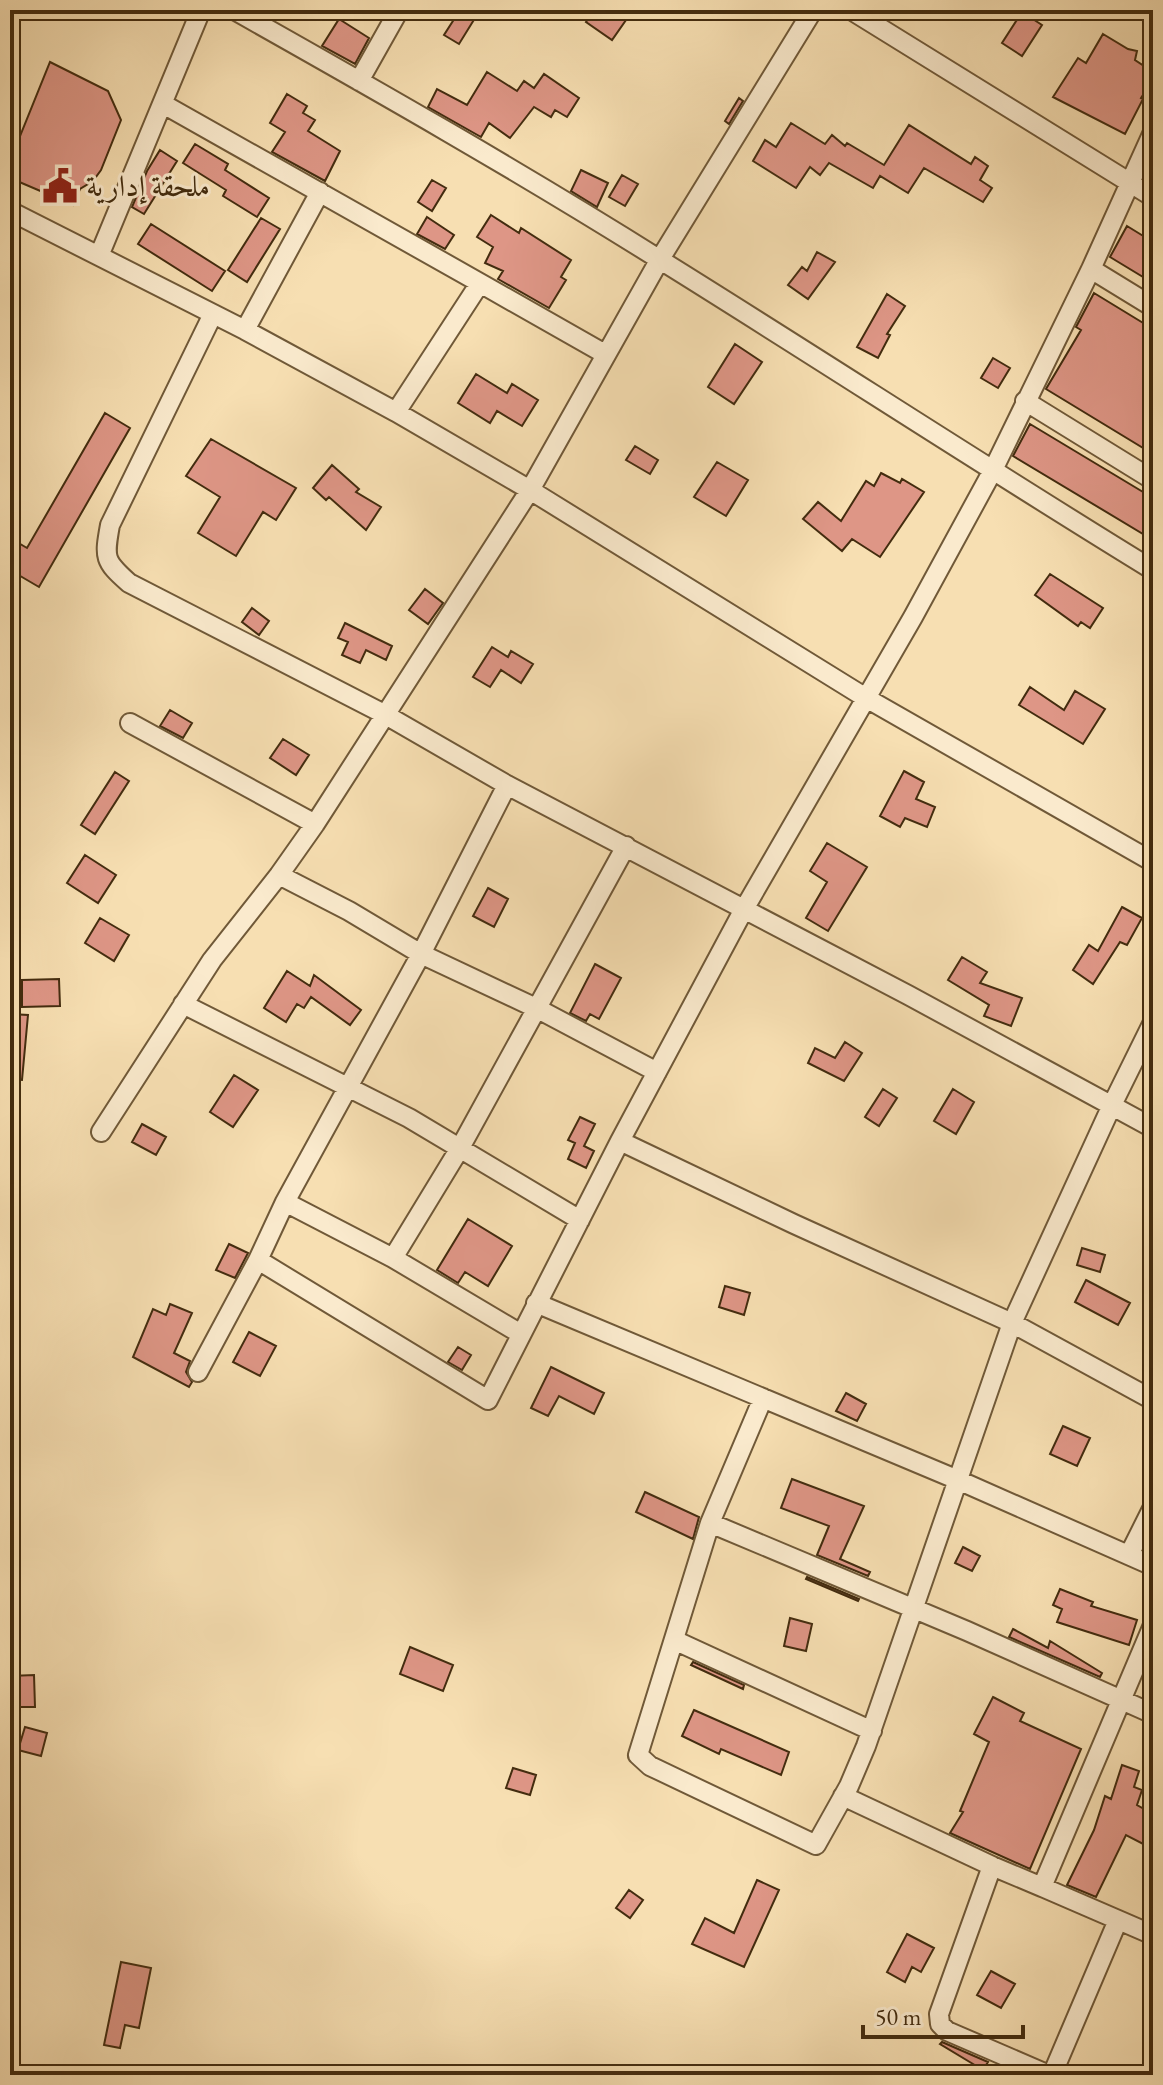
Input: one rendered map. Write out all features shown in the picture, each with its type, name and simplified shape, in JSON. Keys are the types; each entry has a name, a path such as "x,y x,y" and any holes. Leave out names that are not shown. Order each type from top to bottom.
{"street":[{"path":"99,256 201,10"},
{"path":"234,10 660,259 992,472 1153,570"},
{"path":"359,81 399,10"},
{"path":"101,1132 212,960 315,824 530,490 660,259 813,10"},
{"path":"851,10 1153,197"},
{"path":"163,104 605,354"},
{"path":"258,1260 488,1400 620,1141 743,911 913,617 992,472 1091,269 1153,132"},
{"path":"245,330 320,192"},
{"path":"10,211 245,330 396,412 530,490 866,698 1153,862"},
{"path":"1091,269 1153,307"},
{"path":"396,412 480,283"},
{"path":"213,314 110,525 106,548 110,566 129,583 384,714 507,785 908,995 1153,1128"},
{"path":"1025,401 1153,480"},
{"path":"130,723 315,824"},
{"path":"198,1372 285,1202 421,954 507,785"},
{"path":"393,1258 460,1148 626,846"},
{"path":"279,875 349,911 421,954 538,1009 657,1072"},
{"path":"183,1004 460,1148 580,1220"},
{"path":"763,1398 710,1523 638,1753 641,1761 816,1845 843,1796 872,1731 1012,1323 1153,1022"},
{"path":"620,1141 1012,1323 1153,1400"},
{"path":"285,1202 393,1258 521,1334"},
{"path":"536,1303 958,1480 1153,1566"},
{"path":"1129,1555 1153,1507"},
{"path":"710,1523 1153,1714"},
{"path":"1042,1887 1153,1625"},
{"path":"674,1640 872,1731"},
{"path":"843,1796 992,1866 1153,1935"},
{"path":"992,1866 939,2014 940,2024 947,2031 1050,2075 1118,1920"}],"building":[{"path":"460,10 480,10 459,44 444,35"},
{"path":"595,10 633,10 612,40 586,22"},
{"path":"1022,12 1042,25 1022,56 1002,43"},
{"path":"339,19 369,38 355,64 322,46"},
{"path":"1103,34 1137,51 1135,60 1153,72 1153,79 1125,134 1053,97 1078,58 1086,63"},
{"path":"50,62 108,91 121,120 101,170 93,181 80,189 73,205 10,178 10,161"},
{"path":"487,72 517,91 524,81 534,88 544,74 579,98 567,117 555,110 551,117 534,107 510,138 489,123 481,137 428,107 437,89 467,105"},
{"path":"287,94 307,106 303,113 315,120 308,131 340,151 325,181 272,152 285,132 270,123"},
{"path":"739,98 743,101 729,124 725,121"},
{"path":"791,123 825,144 832,135 845,146 847,143 884,165 909,125 971,164 975,157 988,166 980,180 992,188 983,202 924,168 908,193 880,176 873,188 829,163 820,175 810,167 796,188 753,161 765,140 776,147"},
{"path":"195,144 228,164 225,170 269,198 257,217 223,196 226,190 183,163"},
{"path":"160,150 177,161 144,214 132,207 147,171"},
{"path":"581,170 608,183 597,207 571,191"},
{"path":"622,175 638,184 625,206 609,197"},
{"path":"432,180 446,188 432,211 418,202"},
{"path":"491,215 519,233 521,228 571,260 561,277 566,280 549,308 498,279 503,271 485,263 493,247 477,237"},
{"path":"427,217 454,235 445,249 417,234"},
{"path":"261,218 280,229 247,282 228,270"},
{"path":"151,224 225,271 212,291 138,244"},
{"path":"1127,226 1153,242 1153,283 1110,257"},
{"path":"817,252 835,262 808,299 788,285 802,267 807,271"},
{"path":"1094,293 1153,329 1153,454 1046,389 1081,330 1076,327"},
{"path":"887,294 905,306 887,334 890,335 878,358 857,347"},
{"path":"735,344 762,362 734,404 708,387"},
{"path":"993,358 1010,368 998,388 981,378"},
{"path":"476,374 507,393 512,384 538,400 522,426 497,411 490,423 458,403"},
{"path":"105,413 130,428 39,587 10,570 10,538 27,548"},
{"path":"1030,424 1153,498 1153,540 1013,456"},
{"path":"211,439 296,488 276,520 263,512 236,556 198,533 220,497 186,476"},
{"path":"635,446 658,460 650,474 626,460"},
{"path":"717,462 748,480 726,516 694,497"},
{"path":"332,465 359,489 356,492 381,507 366,530 329,497 326,500 313,488"},
{"path":"881,473 900,483 902,479 924,492 880,557 852,539 842,551 803,519 818,502 841,521 866,481 874,486"},
{"path":"1050,574 1103,608 1090,628 1081,622 1078,626 1035,595"},
{"path":"425,589 443,603 428,624 409,610"},
{"path":"252,608 269,621 259,635 242,622"},
{"path":"345,623 392,646 386,660 366,650 360,663 342,655 348,642 338,638"},
{"path":"492,647 508,657 511,651 533,664 521,683 501,670 490,687 473,677"},
{"path":"1030,687 1064,710 1075,691 1105,709 1083,744 1019,705"},
{"path":"170,710 192,723 183,738 160,726"},
{"path":"283,739 309,755 296,775 270,758"},
{"path":"904,771 924,782 916,799 935,807 927,827 905,818 900,827 880,816"},
{"path":"115,772 129,781 95,834 81,825"},
{"path":"827,843 867,867 828,931 806,918 827,882 810,871"},
{"path":"85,855 116,875 98,903 67,883"},
{"path":"488,888 508,899 494,927 473,916"},
{"path":"1122,907 1142,918 1127,945 1120,942 1093,984 1073,970 1089,945 1098,951"},
{"path":"100,918 129,935 114,961 85,943"},
{"path":"962,957 987,972 980,983 1022,998 1011,1026 984,1016 989,1005 948,980"},
{"path":"595,964 621,978 599,1019 590,1014 586,1021 570,1013"},
{"path":"287,971 310,986 314,975 361,1010 350,1025 311,997 304,1008 297,1004 286,1022 264,1008"},
{"path":"59,979 60,1006 22,1007 22,980"},
{"path":"10,1014 28,1015 22,1080 10,1079"},
{"path":"845,1042 862,1053 844,1081 808,1063 815,1048 835,1058"},
{"path":"234,1075 258,1090 233,1127 210,1112"},
{"path":"883,1089 897,1098 879,1126 865,1117"},
{"path":"953,1089 974,1102 956,1134 934,1121"},
{"path":"580,1117 595,1124 584,1146 594,1151 586,1168 568,1159 575,1143 568,1140"},
{"path":"142,1124 166,1137 156,1155 132,1142"},
{"path":"468,1219 512,1246 488,1286 465,1272 458,1283 437,1270"},
{"path":"229,1244 248,1253 235,1278 216,1270"},
{"path":"1082,1248 1105,1255 1100,1272 1077,1265"},
{"path":"1086,1280 1130,1303 1118,1325 1075,1302"},
{"path":"725,1286 750,1293 744,1315 719,1307"},
{"path":"170,1304 192,1313 174,1353 190,1361 186,1372 192,1382 189,1387 133,1357 153,1309 166,1315"},
{"path":"249,1332 276,1346 260,1376 233,1362"},
{"path":"458,1347 471,1355 462,1370 448,1362"},
{"path":"551,1367 604,1393 594,1414 559,1396 548,1416 531,1408"},
{"path":"846,1393 866,1404 857,1421 836,1411"},
{"path":"1063,1426 1090,1438 1077,1466 1050,1454"},
{"path":"792,1479 864,1506 840,1559 870,1572 868,1576 817,1555 829,1526 781,1508"},
{"path":"645,1492 699,1517 693,1539 636,1512"},
{"path":"963,1547 980,1556 972,1571 955,1563"},
{"path":"807,1577 859,1599 806,1579"},
{"path":"1060,1589 1093,1602 1091,1606 1137,1620 1129,1645 1057,1622 1062,1609 1053,1605"},
{"path":"790,1618 812,1624 806,1651 784,1646"},
{"path":"1013,1629 1048,1648 1050,1641 1102,1673 1100,1677 1009,1637"},
{"path":"410,1647 453,1665 443,1691 400,1674"},
{"path":"693,1662 744,1685 743,1689 691,1665"},
{"path":"34,1675 35,1707 10,1707 10,1676"},
{"path":"993,1697 1024,1713 1020,1721 1081,1749 1030,1869 950,1833 963,1812 960,1811 989,1742 974,1734"},
{"path":"694,1710 789,1752 781,1775 721,1749 719,1754 682,1736"},
{"path":"25,1727 47,1733 41,1756 18,1750"},
{"path":"1122,1765 1139,1771 1134,1787 1142,1790 1137,1805 1153,1814 1153,1849 1126,1835 1096,1897 1067,1885 1094,1830 1105,1796 1111,1799"},
{"path":"513,1768 536,1775 530,1795 506,1788"},
{"path":"757,1880 779,1890 744,1967 692,1944 705,1918 734,1933"},
{"path":"629,1890 643,1900 630,1918 616,1908"},
{"path":"907,1934 934,1948 921,1972 912,1967 905,1982 887,1972"},
{"path":"121,1962 151,1968 139,2028 125,2025 120,2048 104,2045"},
{"path":"991,1971 1015,1984 1001,2008 977,1995"},
{"path":"942,2042 988,2062 983,2070 940,2044"}],"place":[{"name":"ملحقة إدارية","path":"60,186"}]}
